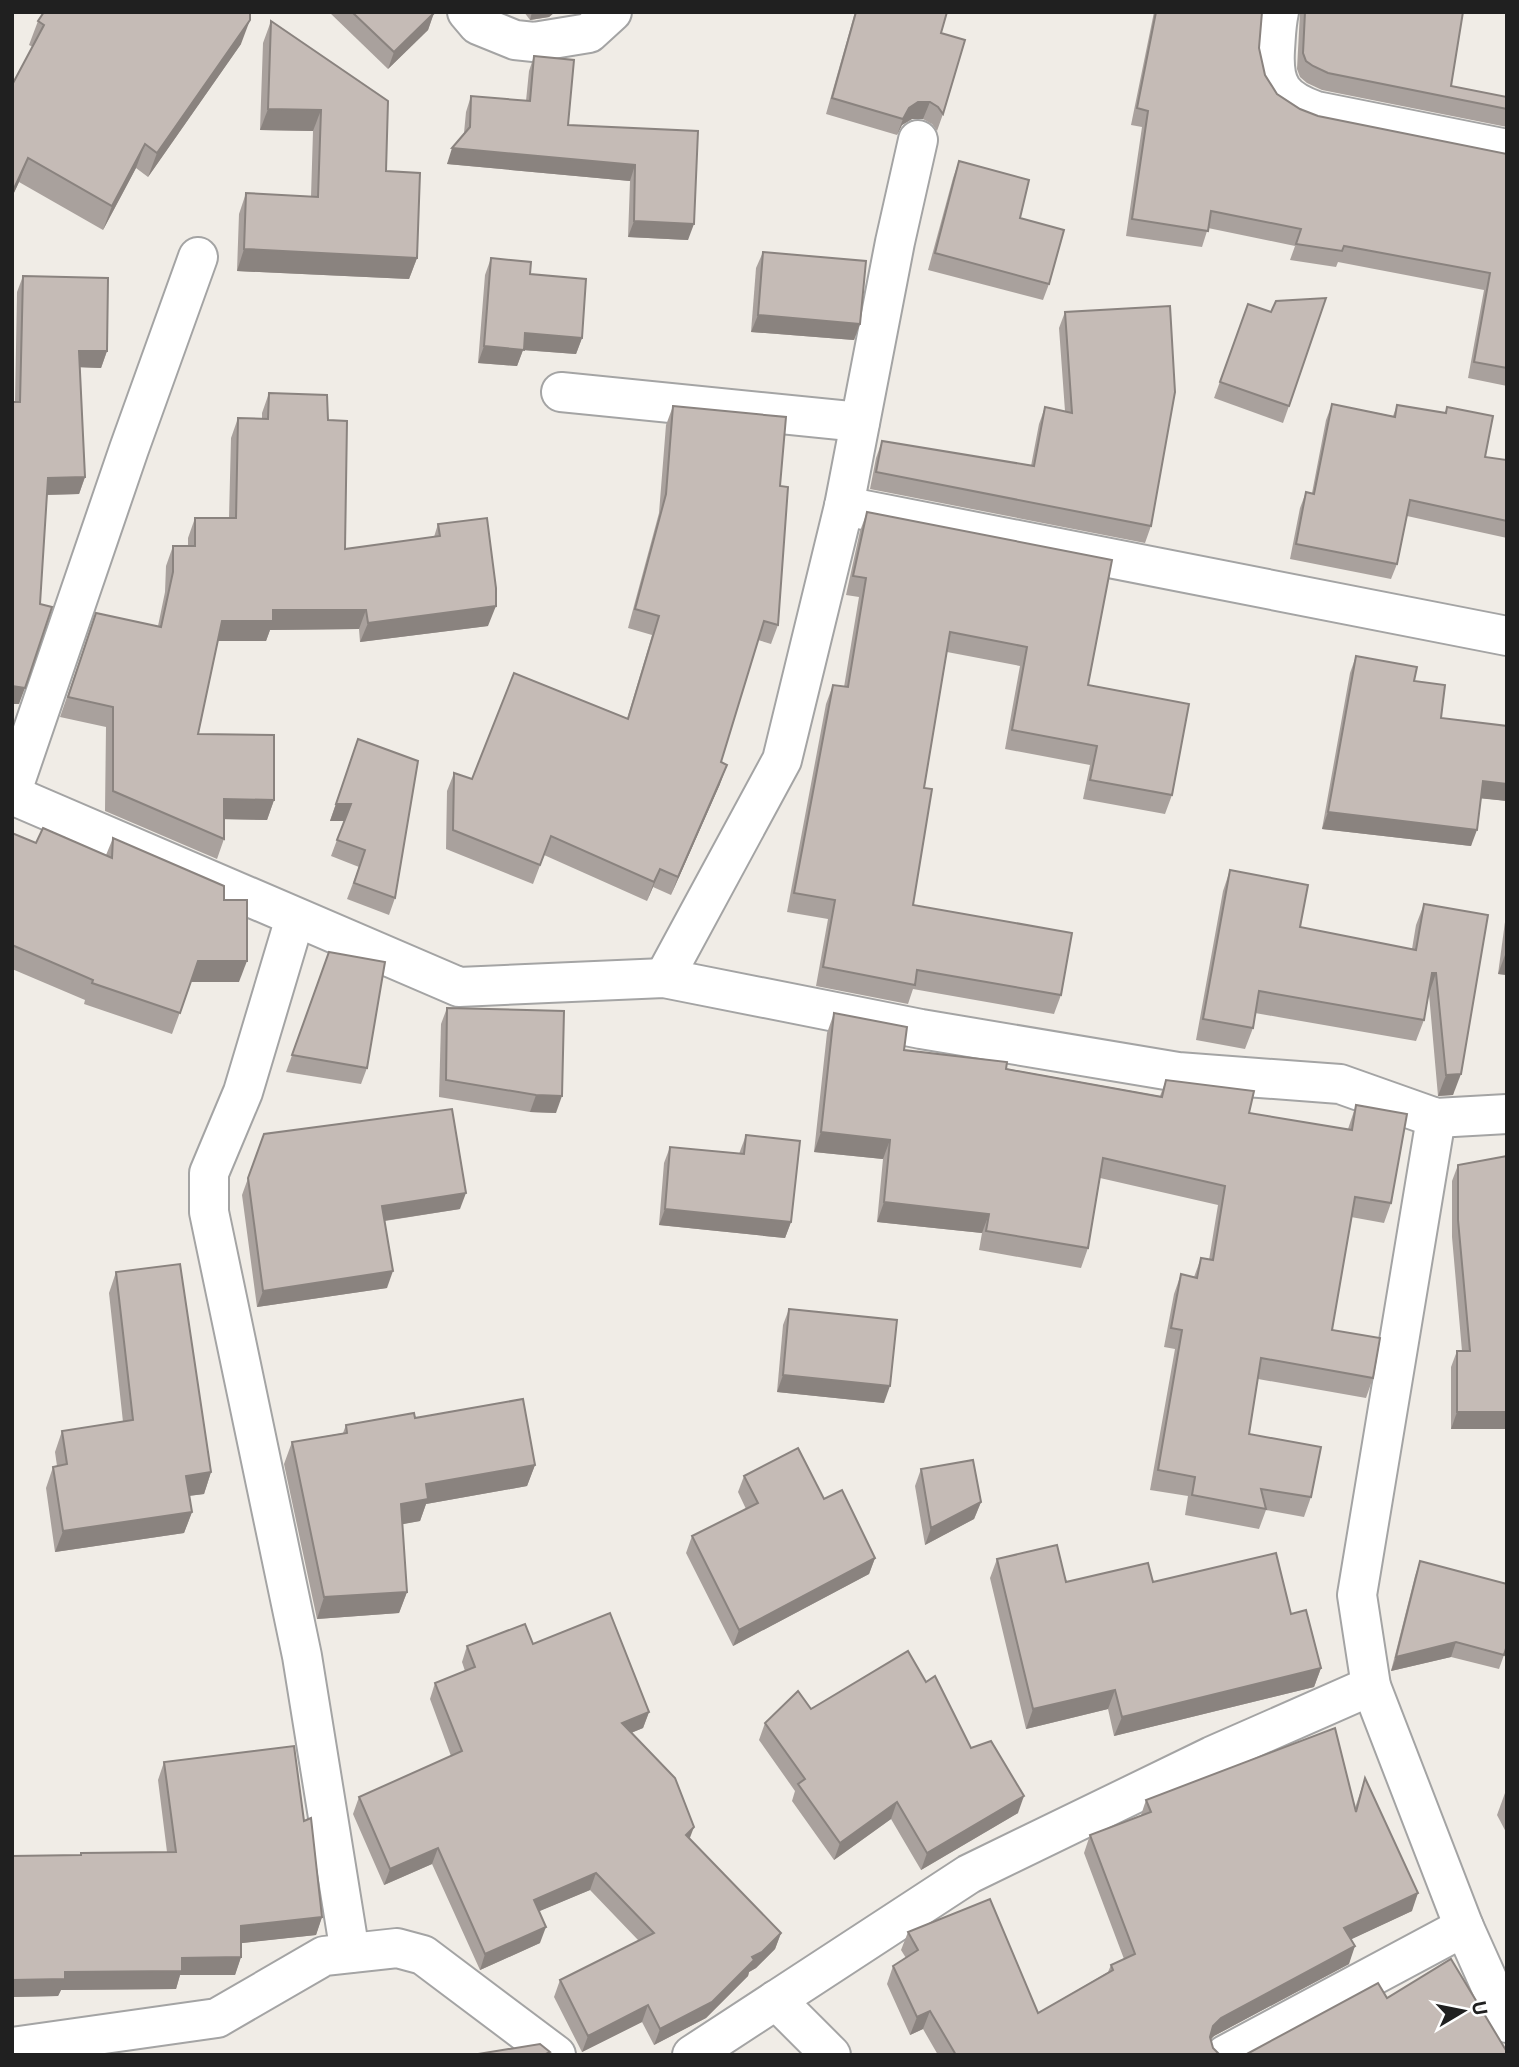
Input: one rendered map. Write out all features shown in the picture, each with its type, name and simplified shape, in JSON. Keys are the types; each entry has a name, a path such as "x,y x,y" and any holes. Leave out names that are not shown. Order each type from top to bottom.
{"street":[{"path":"467,12 478,25 516,40 534,42 589,33 612,12"},
{"path":"1279,12 1274,71 1280,89 1297,104 1316,111 1507,149"},
{"path":"664,978 782,760 844,506 918,140"},
{"path":"198,257 129,449 12,793 295,918 460,987 664,978 921,1029 1164,1070 1339,1084 1436,1118 1507,1114"},
{"path":"561,392 860,422"},
{"path":"844,506 1507,636"},
{"path":"295,918 243,1092 209,1173 209,1212 302,1656 350,1953"},
{"path":"1436,1118 1357,1595 1371,1686 1464,1927 1507,2022"},
{"path":"692,2055 969,1874 1212,1756 1371,1686"},
{"path":"1225,2055 1464,1927"},
{"path":"12,2047 217,2018 324,1956 397,1948 423,1955 556,2055"},
{"path":"776,2000 831,2055"}],"building":[{"path":"44,12 250,12 250,20 157,153 145,144 112,206 28,158 12,193 12,85 44,25 38,21"},
{"path":"352,12 434,12 434,13 394,52"},
{"path":"856,12 947,12 941,33 965,40 943,114 930,102 918,102 909,108 903,119 832,98"},
{"path":"1156,12 1262,12 1259,48 1265,75 1277,94 1300,109 1318,116 1507,154 1507,368 1474,362 1490,273 1344,246 1342,251 1296,244 1301,229 1211,211 1208,231 1132,219 1148,111 1137,108"},
{"path":"1305,12 1463,12 1451,86 1507,97 1507,109 1328,73 1313,66 1306,61 1303,53"},
{"path":"271,21 388,101 386,171 420,173 417,258 244,249 246,193 318,197 321,110 268,109"},
{"path":"534,56 574,60 568,125 698,131 694,224 634,221 635,165 452,148 470,127 471,96 530,101"},
{"path":"959,161 1029,180 1020,218 1064,230 1049,284 935,253"},
{"path":"763,252 866,261 860,324 758,315"},
{"path":"491,258 531,262 530,274 586,279 582,338 525,333 524,350 484,346"},
{"path":"23,276 108,278 107,351 79,351 85,477 48,478 40,604 52,607 25,688 12,686 12,402 20,402"},
{"path":"1326,298 1289,406 1220,382 1248,304 1271,312 1276,301"},
{"path":"1170,306 1175,392 1151,526 876,472 882,441 1034,466 1045,407 1072,413 1065,312"},
{"path":"269,393 327,395 328,420 347,421 345,549 440,536 438,524 487,518 496,606 368,623 366,610 273,610 273,621 222,621 198,734 274,735 274,800 224,799 224,839 113,791 113,707 68,697 96,613 161,627 173,572 173,546 195,546 195,518 236,518 238,418 268,419"},
{"path":"1332,404 1395,417 1397,405 1446,413 1447,407 1493,416 1485,457 1507,460 1507,521 1410,500 1397,564 1296,544 1306,492 1314,494"},
{"path":"673,406 786,417 780,486 788,487 778,625 764,621 721,762 727,765 678,877 660,869 654,882 551,836 540,865 453,830 454,773 472,779 514,673 628,719 659,616 635,609 666,494"},
{"path":"867,512 1112,560 1088,685 1189,704 1172,795 1090,780 1097,746 1012,730 1027,647 950,632 924,788 932,789 913,905 1072,933 1061,995 917,970 915,985 823,967 835,900 794,893 833,685 848,687 866,578 853,576"},
{"path":"1356,656 1417,667 1414,681 1445,685 1441,718 1507,726 1507,784 1483,781 1477,830 1328,812"},
{"path":"358,739 418,761 395,898 354,883 365,850 337,840 351,804 336,804"},
{"path":"43,828 112,858 113,838 224,886 224,900 247,900 247,961 198,961 180,1013 92,983 93,980 12,945 12,833 36,843"},
{"path":"1230,870 1308,885 1300,927 1416,950 1424,904 1488,915 1461,1074 1446,1075 1436,973 1432,973 1424,1020 1259,991 1253,1028 1203,1019"},
{"path":"329,952 385,962 367,1068 292,1055"},
{"path":"447,1008 564,1011 562,1096 536,1095 446,1080"},
{"path":"834,1013 907,1027 904,1050 1007,1062 1006,1069 1162,1097 1166,1080 1254,1091 1249,1113 1352,1130 1356,1105 1407,1114 1391,1203 1355,1197 1332,1330 1380,1338 1373,1378 1261,1358 1249,1434 1321,1447 1311,1497 1261,1489 1266,1509 1192,1495 1195,1477 1158,1470 1182,1330 1171,1328 1181,1274 1197,1278 1201,1258 1213,1260 1225,1186 1103,1158 1088,1248 986,1231 989,1214 884,1202 890,1140 821,1132"},
{"path":"452,1109 466,1193 382,1206 393,1271 263,1291 248,1178 264,1134"},
{"path":"746,1135 800,1141 791,1222 665,1209 670,1147 744,1154"},
{"path":"1507,1156 1507,1412 1457,1412 1457,1351 1470,1351 1458,1220 1458,1165"},
{"path":"180,1264 211,1472 186,1476 192,1512 63,1531 53,1467 67,1464 62,1431 133,1420 116,1272"},
{"path":"789,1309 897,1320 890,1386 783,1375"},
{"path":"523,1399 535,1465 426,1484 428,1499 401,1504 407,1592 324,1597 292,1442 347,1433 346,1425 414,1413 415,1418"},
{"path":"798,1448 824,1499 842,1490 875,1558 739,1630 692,1536 758,1503 744,1476"},
{"path":"973,1460 981,1502 931,1528 921,1469"},
{"path":"1057,1545 1066,1582 1148,1563 1153,1582 1276,1553 1291,1614 1306,1610 1321,1668 1122,1717 1115,1690 1033,1709 997,1559"},
{"path":"1420,1561 1507,1584 1507,1645 1504,1655 1456,1642 1396,1657"},
{"path":"610,1613 649,1712 622,1723 675,1778 694,1827 686,1835 781,1933 762,1952 752,1957 754,1960 712,2002 660,2029 648,2005 588,2036 560,1980 654,1933 596,1873 534,1900 546,1927 485,1954 438,1848 390,1869 359,1797 462,1751 435,1683 475,1667 467,1646 525,1624 533,1644"},
{"path":"908,1651 926,1682 935,1676 971,1748 991,1741 1024,1796 927,1853 897,1802 840,1843 798,1784 805,1779 765,1723 798,1691 811,1709"},
{"path":"1335,1728 1356,1812 1365,1778 1418,1893 1344,1928 1355,1946 1221,2018 1213,2026 1210,2037 1213,2048 1220,2055 956,2055 930,2011 917,2017 893,1966 918,1950 908,1932 990,1899 1038,2013 1113,1970 1111,1965 1135,1954 1090,1835 1151,1812 1146,1800"},
{"path":"294,1746 304,1821 311,1818 322,1917 241,1926 241,1957 182,1958 182,1971 65,1972 65,1979 12,1980 12,1856 176,1852 164,1762"},
{"path":"1451,1959 1507,2055 1245,2055 1378,1983 1387,1998"},
{"path":"540,2044 550,2052 544,2055 472,2055"}]}
